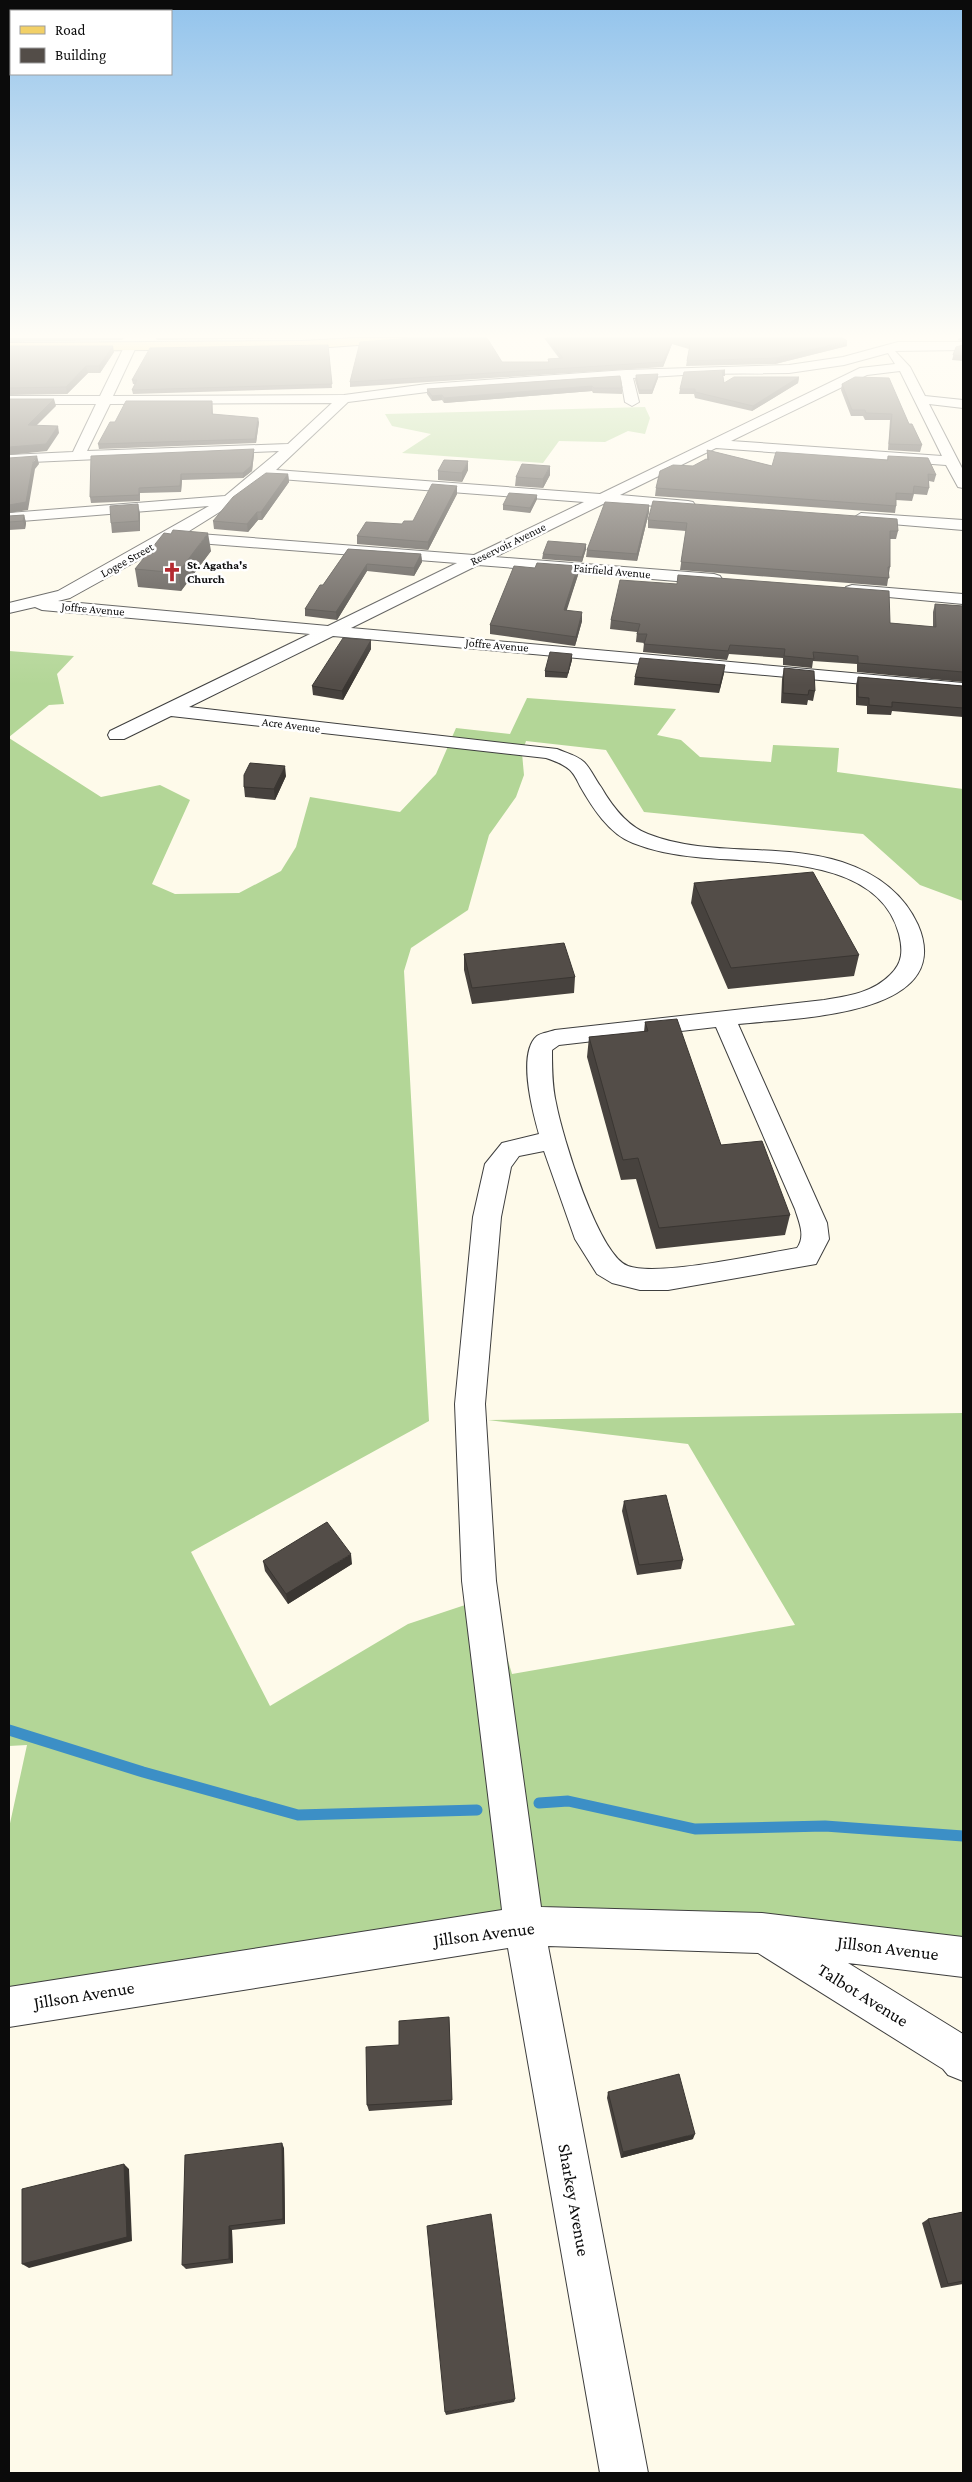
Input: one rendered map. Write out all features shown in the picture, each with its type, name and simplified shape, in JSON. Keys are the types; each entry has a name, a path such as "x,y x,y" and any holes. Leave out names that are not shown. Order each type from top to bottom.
{"street":[{"path":"9,459 126,454"},
{"name":"Logee Street","path":"9,608 64,595 170,536 229,500 264,473 285,454"},
{"name":"Reservoir Avenue","path":"117,735 692,454"},
{"path":"850,454 951,461"},
{"path":"947,454 963,484"},
{"path":"264,473 699,506"},
{"path":"9,517 229,500"},
{"path":"846,517 963,525"},
{"name":"Fairfield Avenue","path":"170,536 728,580"},
{"path":"836,589 963,599"},
{"name":"Joffre Avenue","path":"30,604 963,688"},
{"name":"Acre Avenue","path":"167,710 550,753 574,763 618,824 634,836 663,846 806,861 828,866 858,876 876,886 890,899 902,915 910,934 914,954 908,970 880,994 831,1005 555,1038 545,1042 540,1050 541,1079 545,1110 554,1140"},
{"path":"554,1140 572,1198 591,1240 606,1266 620,1275 661,1280 806,1256 816,1245 816,1229 724,1018"},
{"name":"Sharkey Avenue","path":"554,1140 511,1149 498,1164 487,1217 470,1404 479,1581 524,1926 624,2473"},
{"name":"Jillson Avenue","path":"9,2007 524,1926 762,1932 963,1957"},
{"name":"Talbot Avenue","path":"762,1932 958,2054 963,2060"}],"green space":[{"path":"414,454 550,454 543,463"},
{"path":"9,651 74,656 57,674 64,704 49,705 9,737"},
{"path":"527,698 676,709 657,735 681,740 700,757 771,762 773,745 839,748 837,772 963,789 963,901 920,885 863,834 644,812 606,750 526,741 522,753 524,775 516,797 489,835 468,910 411,948 404,971 429,1421 191,1552 270,1706 408,1624 489,1597 512,1674 795,1625 688,1444 488,1420 963,1413 963,1950 655,1914 499,1920 9,1992 9,1828 27,1745 9,1746 9,738 101,797 160,785 190,800 152,884 175,894 239,893 281,871 296,847 310,797 400,812 436,774 456,728 510,734"}],"building":[{"path":"253,454 251,466 243,473 181,474 180,486 139,488 139,495 90,497 91,456"},
{"path":"708,454 723,454 772,466 775,454 888,460 888,456 928,458 936,475 928,474 929,488 914,486 913,494 896,493 896,506 656,488 660,471 673,465 693,466 706,459 709,460"},
{"path":"37,456 33,462 26,502 9,505 9,458"},
{"path":"444,460 468,461 462,473 438,471"},
{"path":"522,464 550,466 543,479 516,477"},
{"path":"266,473 288,474 261,512 257,512 247,524 213,521 233,497"},
{"path":"432,484 457,486 428,542 357,536 366,522 402,524 404,521 413,521"},
{"path":"509,493 537,495 530,508 503,505"},
{"path":"653,501 897,519 898,531 890,531 889,578 681,562 687,523 648,520"},
{"path":"605,502 649,505 637,554 587,550"},
{"path":"138,504 139,521 111,523 110,506"},
{"path":"24,515 23,521 9,522 9,516"},
{"path":"173,530 208,533 178,573 135,569 164,533 171,534"},
{"path":"548,541 586,544 582,557 543,554"},
{"path":"348,549 421,554 414,568 367,564 336,612 305,609 320,585 323,585"},
{"path":"537,563 578,566 564,610 582,612 576,637 490,625 514,566 535,568"},
{"path":"678,575 889,591 890,623 936,627 935,604 963,606 963,672 858,663 858,656 813,652 814,659 784,656 785,649 730,645 728,651 644,644 647,634 637,634 640,624 611,620 620,580 677,584"},
{"path":"343,638 371,640 342,691 312,686"},
{"path":"550,652 572,654 568,673 545,671"},
{"path":"640,658 725,665 720,685 635,677"},
{"path":"784,668 814,671 815,691 809,690 808,695 783,693"},
{"path":"858,677 963,686 963,708 892,702 892,707 869,705 869,698 858,697"},
{"path":"250,763 285,766 274,789 244,787 244,775"},
{"path":"813,872 859,955 731,968 694,883"},
{"path":"564,943 575,977 472,988 464,954"},
{"path":"677,1019 721,1145 762,1141 790,1215 659,1228 638,1158 623,1160 589,1037 648,1031 645,1022"},
{"path":"666,1495 683,1560 639,1565 624,1501"},
{"path":"327,1522 351,1554 286,1594 263,1561"},
{"path":"449,2017 452,2100 367,2105 366,2047 399,2045 399,2021"},
{"path":"679,2074 695,2134 623,2152 608,2092"},
{"path":"282,2143 283,2219 229,2226 229,2259 182,2265 185,2155"},
{"path":"124,2164 127,2237 22,2264 22,2189"},
{"path":"963,2212 963,2281 948,2284 928,2219"},
{"path":"491,2214 515,2399 445,2412 427,2226"}],"waterway":[{"path":"9,1730 143,1772 298,1815 477,1810"},
{"path":"539,1803 568,1801 695,1829 825,1826 963,1836"}],"place":[{"name":"St. Agatha's Church","path":"172,572"}]}
